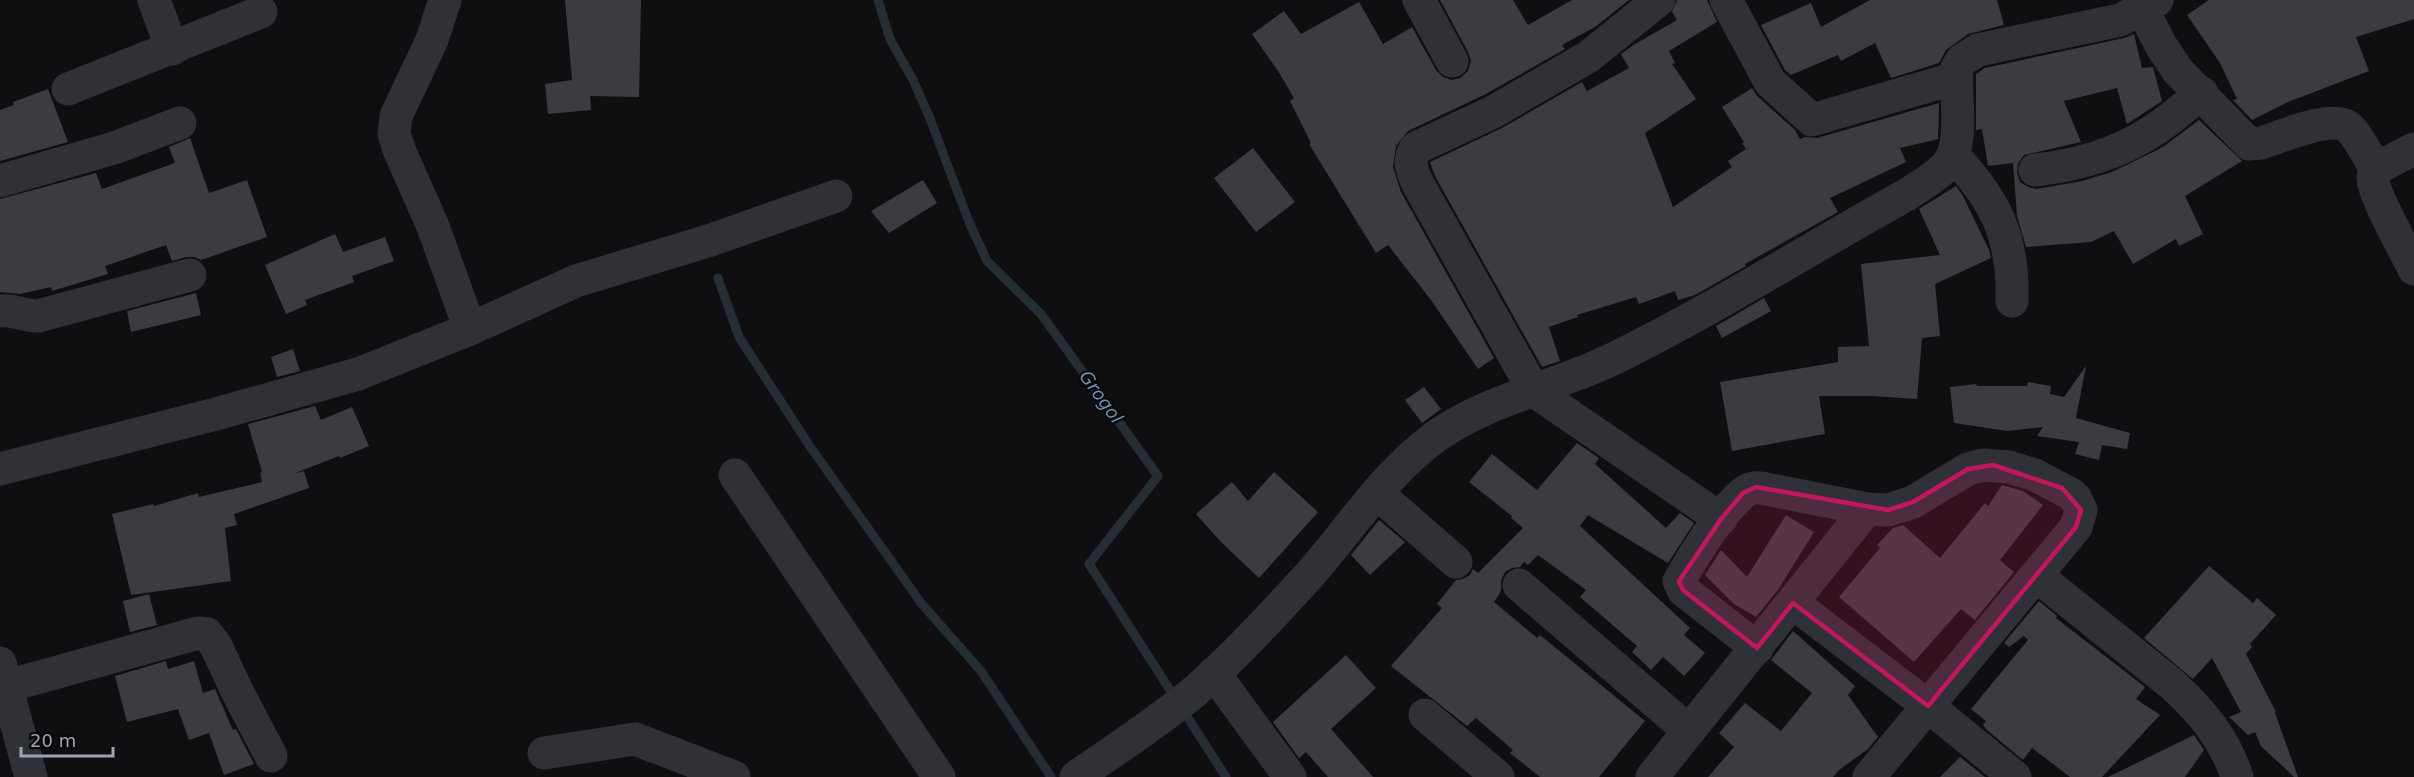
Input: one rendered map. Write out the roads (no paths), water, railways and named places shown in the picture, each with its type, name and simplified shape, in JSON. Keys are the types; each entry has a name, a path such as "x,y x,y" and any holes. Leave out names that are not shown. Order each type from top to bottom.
{"street":[{"path":"154,0 172,49"},
{"path":"445,0 432,40 396,116 394,134 432,224 470,329"},
{"path":"1419,0 1452,61"},
{"path":"1659,0 1588,57 1493,112 1416,148 1410,156 1410,165 1418,184 1534,391 1721,519"},
{"path":"1726,0 1770,82 1812,120 1956,78"},
{"path":"1076,777 1203,683 1240,649 1301,584 1377,493 1415,454 1455,424 1489,407 1618,356 1706,309 1908,194 1936,175 1954,156 1958,128 1957,68 1962,60 1978,50 2120,20 2150,4 2171,61 2250,144 2331,122 2345,125 2355,135 2376,169"},
{"path":"68,89 261,12"},
{"path":"2035,170 2064,167 2122,147 2146,135 2202,93"},
{"path":"0,181 114,148 180,123"},
{"path":"2410,251 2376,190 2373,175 2376,169 2414,149"},
{"path":"1954,156 1974,177 1995,208 2004,229 2011,259 2012,301"},
{"path":"0,469 358,374 470,329 576,281 711,240 836,196"},
{"path":"0,311 9,309 24,316 38,316 190,275"},
{"path":"1757,648 1683,590 1679,584 1680,578 1721,519 1743,493 1756,487 1867,509 1888,510 1902,507 1968,469 1983,465 2009,467 2035,476 2071,494 2076,499 2081,510 2076,527 1869,777"},
{"path":"735,475 939,777"},
{"path":"1377,493 1456,562"},
{"path":"1652,777 1794,603 1867,509"},
{"path":"2037,576 2194,704 2222,741 2237,777"},
{"path":"1519,585 1689,731"},
{"path":"1794,603 1928,706 2015,777"},
{"path":"31,777 3,679 198,633 207,634 216,646 271,756"},
{"path":"1203,683 1290,777"},
{"path":"1425,716 1498,777"},
{"path":"544,753 635,739 734,777"}],"waterway":[{"name":"Grogol","path":"878,0 890,39 913,80 929,116 969,222 987,261 1041,314 1158,476 1089,564 1226,777"},
{"name":"Grogol","path":"718,278 739,337 809,445 921,603 981,671 1051,777"}]}
